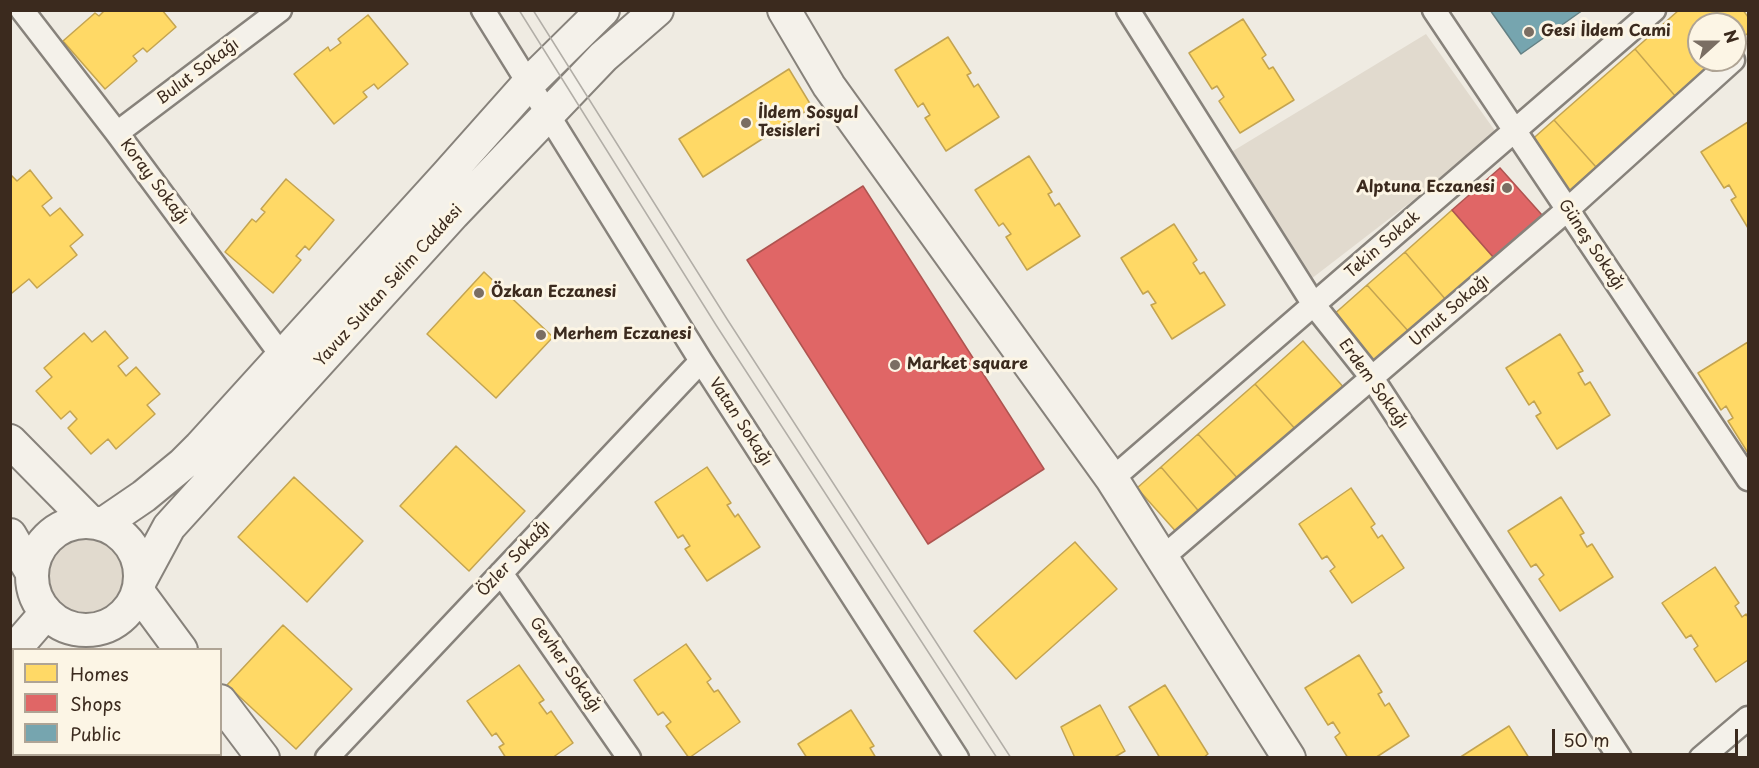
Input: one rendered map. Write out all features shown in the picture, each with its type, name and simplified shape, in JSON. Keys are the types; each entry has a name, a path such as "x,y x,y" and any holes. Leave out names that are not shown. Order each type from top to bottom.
{"street":[{"name":"Koray Sokağı","path":"22,10 117,133 282,356"},
{"name":"Bulut Sokağı","path":"117,133 280,10"},
{"name":"Vatan Sokağı","path":"483,10 701,361 957,758"},
{"name":"Yavuz Sultan Selim Caddesi","path":"96,523 144,496 183,464 447,176 528,84 603,10"},
{"name":"Yavuz Sultan Selim Caddesi","path":"140,586 169,527 453,214 603,57 657,10"},
{"path":"784,10 829,86 1113,479 1289,758"},
{"path":"798,10 829,86"},
{"name":"Erdem Sokağı","path":"1128,10 1314,305 1372,378 1620,758"},
{"name":"Güneş Sokağı","path":"1434,10 1749,479"},
{"name":"Tekin Sokak","path":"1113,479 1654,10"},
{"name":"Umut Sokağı","path":"1162,558 1567,210 1720,72"},
{"name":"Özler Sokağı","path":"327,758 701,361"},
{"path":"10,441 96,523"},
{"path":"58,620 84,631 111,625 128,611 140,586 140,565 131,545 116,530 96,523 75,522 61,527 41,546 35,559 32,573 35,594 58,620 91,648"},
{"path":"10,535 32,573"},
{"name":"Gevher Sokağı","path":"501,573 629,758"},
{"path":"140,586 180,648"},
{"path":"17,648 58,620"},
{"path":"222,704 263,758"},
{"path":"1701,758 1749,718"}],"shaded area":[{"path":"1426,34 1498,135 1311,279 1228,154"},
{"path":"86,538 101,541 113,549 121,561 124,576 121,591 113,603 101,611 86,614 71,611 59,603 51,591 48,576 51,561 59,549 71,541"}],"building: Homes":[{"path":"105,10 162,10 176,27 147,52 143,48 133,56 137,61 105,89 63,41 95,13 99,16"},
{"path":"1679,10 1743,10 1744,12 1687,12 1687,72 1704,72 1676,97 1635,49"},
{"path":"368,15 408,64 378,89 374,84 363,92 367,97 334,124 294,74 328,47 330,51 341,43 338,39"},
{"path":"1243,19 1266,55 1262,58 1269,69 1273,67 1294,100 1240,133 1219,101 1224,97 1217,86 1212,89 1189,53"},
{"path":"948,37 971,73 967,75 974,87 978,84 999,117 946,151 925,118 930,115 923,103 918,107 895,70"},
{"path":"1635,49 1676,97 1596,167 1554,120"},
{"name":"İldem Sosyal Tesisleri","path":"789,69 812,107 703,177 679,139"},
{"path":"1554,120 1596,167 1569,191 1527,144"},
{"path":"1748,122 1748,228 1731,200 1736,197 1729,185 1724,188 1701,152"},
{"path":"1029,156 1052,192 1048,194 1055,206 1059,203 1080,236 1027,270 1006,237 1011,234 1003,223 999,226 975,190"},
{"path":"30,170 52,198 42,206 50,216 60,208 83,235 70,246 77,255 37,288 29,279 12,293 10,291 10,174 17,181"},
{"path":"286,179 334,220 309,250 305,246 296,256 301,260 273,293 225,252 252,219 256,222 265,212 261,209"},
{"path":"1452,210 1494,258 1446,300 1405,252"},
{"path":"1174,224 1197,260 1193,263 1200,274 1204,272 1225,305 1172,339 1151,305 1156,303 1148,291 1143,294 1121,258"},
{"path":"1405,252 1446,300 1409,332 1367,285"},
{"path":"484,272 553,337 496,398 427,334"},
{"path":"1367,285 1409,332 1374,363 1332,316"},
{"path":"105,331 128,358 118,366 126,376 136,367 160,394 147,405 155,414 116,449 108,439 91,454 68,428 77,419 70,411 61,419 36,391 52,377 44,368 84,333 92,342"},
{"path":"1560,334 1583,371 1578,373 1585,385 1590,382 1610,415 1557,449 1536,416 1541,413 1534,401 1529,405 1506,368"},
{"path":"1303,341 1345,389 1297,431 1255,384"},
{"path":"1748,342 1748,453 1728,421 1733,418 1726,406 1721,410 1698,373"},
{"path":"1255,384 1297,431 1240,481 1198,434"},
{"path":"1198,434 1240,481 1202,515 1161,467"},
{"path":"456,446 525,511 469,571 400,506"},
{"path":"707,467 731,503 727,505 735,517 738,514 760,547 707,581 685,549 690,546 683,535 678,538 655,502"},
{"path":"1161,467 1202,515 1179,535 1137,488"},
{"path":"294,477 363,541 307,602 238,537"},
{"path":"1351,488 1375,524 1371,527 1378,538 1382,535 1404,568 1352,603 1330,571 1335,567 1327,556 1322,559 1299,524"},
{"path":"1561,497 1584,533 1580,535 1587,547 1592,544 1613,577 1560,611 1539,579 1544,575 1536,564 1531,567 1508,531"},
{"path":"1075,542 1117,589 1016,679 974,631"},
{"path":"1715,567 1739,603 1735,606 1742,617 1746,614 1748,617 1748,660 1716,682 1694,649 1698,646 1691,635 1686,638 1662,603"},
{"path":"283,625 352,689 296,749 227,685"},
{"path":"686,644 711,679 707,682 714,692 718,690 740,722 689,758 666,726 671,722 663,712 658,715 634,680"},
{"path":"1359,655 1382,692 1378,694 1385,706 1389,703 1409,736 1375,758 1348,758 1335,737 1340,733 1333,722 1328,725 1305,688"},
{"path":"519,665 544,700 539,703 547,714 551,711 573,743 552,758 506,758 499,747 504,744 496,733 492,736 467,701"},
{"path":"1165,685 1208,754 1203,758 1160,758 1129,707"},
{"path":"1100,705 1125,751 1113,758 1075,758 1061,727"},
{"path":"851,710 874,746 870,748 876,758 807,758 798,744"},
{"path":"1509,726 1529,758 1459,758"}],"building: Shops":[{"path":"1500,168 1542,215 1494,258 1452,210"},
{"name":"Market square","path":"863,186 1044,469 928,544 747,260"}],"building: Public":[{"name":"Gesi İldem Cami","path":"1490,10 1583,10 1521,54"}],"tram line":[{"path":"519,10 716,325 997,758"},
{"path":"533,10 727,319 1011,758"}],"place":[{"name":"Gesi İldem Cami","path":"1529,32"},
{"name":"İldem Sosyal Tesisleri","path":"746,123"},
{"name":"Alptuna Eczanesi","path":"1507,188"},
{"name":"Özkan Eczanesi","path":"479,293"},
{"name":"Merhem Eczanesi","path":"541,335"},
{"name":"Market square","path":"895,365"}]}
